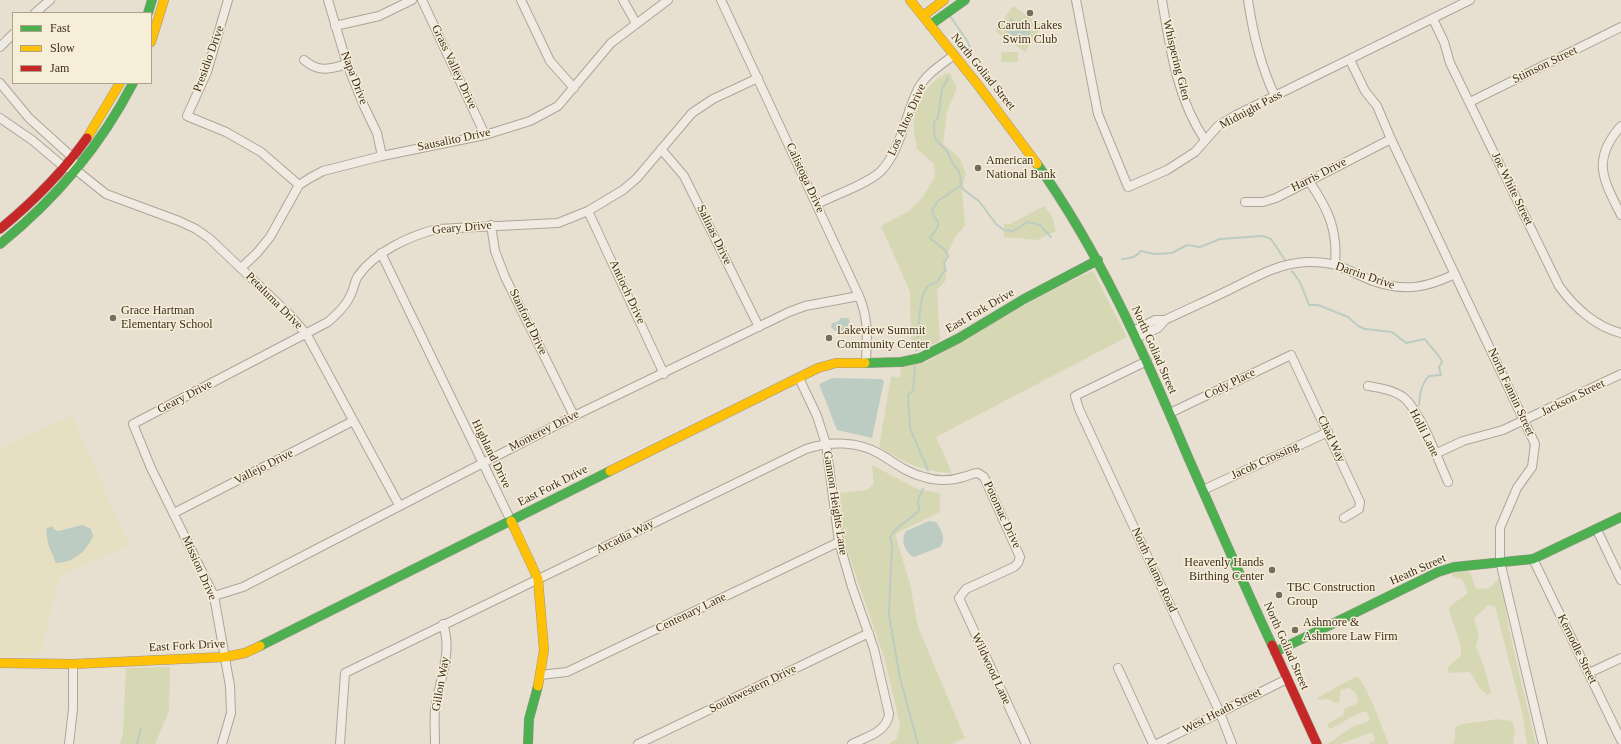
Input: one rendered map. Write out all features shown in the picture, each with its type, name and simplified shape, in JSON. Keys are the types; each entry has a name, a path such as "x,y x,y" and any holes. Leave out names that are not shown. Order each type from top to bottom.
{"street":[{"path":"36,12 50,0"},
{"path":"148,12 152,0"},
{"path":"152,39 164,0"},
{"name":"Presidio Drive","path":"228,0 207,72 186,116 226,132 261,152 299,185"},
{"name":"Napa Drive","path":"328,0 347,64 362,104 377,133 382,156"},
{"path":"335,26 379,16 412,0"},
{"name":"Grass Valley Drive","path":"422,0 485,135"},
{"path":"521,0 550,61 574,88"},
{"path":"623,0 636,23"},
{"name":"Sausalito Drive","path":"299,185 323,171 382,156 485,135 530,121 558,106 606,48 636,23 668,0"},
{"name":"Calistoga Drive","path":"721,0 860,296 866,313 868,325 866,362"},
{"name":"North Goliad Street","path":"910,0 1027,148 1059,196 1098,260 1147,361 1317,744"},
{"path":"923,16 944,0"},
{"path":"930,25 964,0"},
{"name":"Midnight Pass","path":"1076,0 1098,114 1128,187 1173,166 1195,152 1218,126 1275,96 1470,0"},
{"name":"Whispering Glen","path":"1162,0 1177,74 1192,121 1205,140"},
{"path":"1248,0 1254,39 1266,76 1275,96"},
{"name":"Joe White Street","path":"1433,19 1444,42 1450,63 1559,286 1569,300 1598,324 1621,333"},
{"name":"Stimson Street","path":"1470,102 1621,27"},
{"path":"0,47 12,35"},
{"name":"Los Altos Drive","path":"817,204 860,184 879,172 890,159 919,88 930,74 954,55"},
{"path":"304,60 313,68 328,69 347,64"},
{"name":"North Fannin Street","path":"1350,60 1365,91 1377,106 1391,139 1535,444 1532,467 1517,488 1500,528 1500,561 1543,744"},
{"name":"Geary Drive","path":"132,424 328,322 341,310 350,297 357,278 367,265 381,253 429,231 491,225 558,223 588,211 623,190 637,178 692,113 713,99 758,78"},
{"path":"0,82 29,118 72,157 76,170"},
{"path":"0,229 34,200 64,167 100,119 119,84"},
{"path":"0,244 41,210 76,170 108,127 132,84"},
{"name":"Petaluma Drive","path":"0,118 32,140 64,167 76,170 108,194 196,229 209,238 290,315 307,334 399,505"},
{"path":"1621,126 1606,147 1602,166 1607,186 1621,215"},
{"name":"Harris Drive","path":"1245,202 1263,202 1276,198 1391,139"},
{"name":"Salinas Drive","path":"661,149 684,176 759,327"},
{"path":"1309,181 1332,224 1337,246 1335,264"},
{"path":"241,268 257,253 270,237 299,185"},
{"name":"Antioch Drive","path":"588,211 664,374"},
{"name":"Stanford Drive","path":"491,225 495,251 505,277 574,416"},
{"name":"Highland Drive","path":"381,253 538,579 544,650 529,719 528,744"},
{"name":"East Fork Drive","path":"0,663 73,664 225,657 245,653 271,642 818,368 836,364 901,362 920,358 959,338 1024,299 1098,260"},
{"name":"Darrin Drive","path":"1134,335 1158,328 1165,320 1278,267 1306,262 1335,264 1373,281 1397,288 1428,286 1455,274"},
{"name":"Monterey Drive","path":"214,596 243,587 399,505 574,416 759,327 805,306 860,296"},
{"name":"Cody Place","path":"1170,413 1291,355"},
{"name":"Chad Way","path":"1291,355 1360,502 1359,509 1344,518"},
{"name":"North Alamo Road","path":"1147,361 1075,396 1078,409 1220,713 1221,720 1232,744"},
{"name":"Jackson Street","path":"1435,454 1463,440 1503,430 1525,421 1621,374"},
{"name":"Gannon Heights Lane","path":"799,378 817,416 826,444 839,542 852,587 876,656 889,714 887,722 883,728 852,744"},
{"name":"Holli Lane","path":"1368,386 1384,388 1404,398 1412,408 1448,482"},
{"name":"Vallejo Drive","path":"174,513 353,421"},
{"name":"Mission Drive","path":"132,424 214,596 230,686 231,713 222,744"},
{"name":"Jacob Crossing","path":"1203,490 1328,432"},
{"name":"Arcadia Way","path":"340,744 345,673 443,624 806,449 826,444 845,443 868,448 879,453 900,468 925,478 950,479 978,473"},
{"name":"Potomac Drive","path":"961,594 966,589 1014,567 1020,560 1018,550 986,481 978,473"},
{"name":"Heath Street","path":"1275,652 1438,572 1454,567 1500,561 1533,559 1621,517"},
{"path":"1596,530 1621,580"},
{"name":"Centenary Lane","path":"540,674 556,674 573,669 839,542"},
{"name":"Kernodle Street","path":"1533,559 1619,730 1621,740"},
{"name":"Wildwood Lane","path":"961,594 960,602 1026,744"},
{"name":"Gillon Way","path":"434,744 435,710 447,653 447,636 443,624"},
{"name":"Southwestern Drive","path":"638,744 869,634"},
{"path":"1589,673 1621,658"},
{"path":"69,744 73,709 73,664"},
{"path":"1118,668 1153,744"},
{"name":"West Heath Street","path":"1157,744 1287,679"}],"shaded area":[{"path":"1011,18 1017,23 1020,20 1026,24 1024,27 1031,32 1023,43 1004,29"},
{"path":"841,318 848,318 850,321 844,334 840,330 835,331 831,327 832,323 837,322"},
{"path":"832,378 881,379 884,381 872,438 837,430 819,384"},
{"path":"72,415 129,545 60,576 40,654 0,657 0,448"},
{"path":"929,521 936,522 940,528 943,537 942,544 940,547 914,557 908,553 904,546 904,535 906,531"},
{"path":"82,525 91,529 93,536 87,547 74,558 68,561 56,563 48,544 46,529 52,526 55,530 59,531"}],"green space":[{"path":"1013,6 1042,26 1025,52 995,31"},
{"path":"1001,52 1018,52 1018,62 1001,62"},
{"path":"950,73 957,88 947,111 943,144 959,157 966,173 962,188 965,225 954,239 944,261 946,280 937,290 940,341 923,349 911,342 910,292 881,226 909,211 923,197 935,176 934,164 917,149 914,132 914,118 920,101 928,88 938,78"},
{"path":"1044,206 1052,216 1056,231 1037,240 1004,237 1004,224 1010,224"},
{"path":"1093,271 1127,337 936,437 952,473 922,468 897,458 879,447 891,376 900,378 901,366 927,362 1008,314 1068,282"},
{"path":"872,465 917,489 940,493 940,512 895,534 910,584 918,627 965,738 952,744 889,744 897,738 900,725 885,660 842,535 840,493 867,490 874,484"},
{"path":"1454,571 1465,571 1470,573 1475,587 1478,589 1490,588 1498,579 1501,580 1509,630 1536,744 1527,744 1523,716 1495,606 1487,605 1474,620 1479,635 1476,647 1484,666 1491,693 1487,695 1481,690 1470,672 1449,673 1447,669 1461,656 1460,644 1449,609 1451,605 1467,594 1467,590 1462,579 1454,577 1451,574"},
{"path":"170,667 169,711 155,744 120,744 123,733 126,668"},
{"path":"1355,677 1359,678 1364,686 1376,710 1389,744 1368,744 1374,741 1375,737 1373,734 1369,733 1341,744 1327,744 1354,726 1366,722 1370,718 1366,711 1357,714 1330,729 1327,726 1329,723 1343,715 1345,708 1356,704 1358,701 1356,693 1349,688 1341,690 1339,702 1335,703 1328,699 1320,700 1317,698"},
{"path":"1496,719 1512,721 1515,729 1513,744 1453,744 1455,739 1455,727"}],"waterway":[{"path":"950,16 968,42 971,51 968,56"},
{"path":"916,351 920,307 924,291 928,286 937,282 946,270 944,263 948,256 946,251 930,238 938,224 932,210 938,201 961,185 958,171 950,159 947,151 936,140 934,134 934,122 938,118 942,89 948,78"},
{"path":"961,185 964,190 979,201 996,224 1004,230 1013,231 1028,222 1040,225 1051,237"},
{"path":"1122,259 1130,258 1141,251 1154,254 1172,253 1187,245 1200,247 1220,239 1263,236 1271,239 1285,260"},
{"path":"1292,271 1300,282 1309,305 1318,305 1348,317 1358,326 1365,329 1392,332 1406,343 1425,339 1441,359 1442,362 1439,367 1441,375 1429,376 1426,379 1421,389 1419,405"},
{"path":"915,366 913,391 908,394 910,428 928,470"},
{"path":"918,744 900,678 889,615 892,544 890,538 899,526 919,510 918,500 923,489"},
{"path":"137,744 141,729"}],"traffic: fast":[{"path":"148,12 152,0"},
{"path":"930,25 965,0"},
{"path":"0,244 40,209 75,171 106,129 132,84"},
{"path":"1037,164 1082,233 1102,269 1138,343 1272,645"},
{"path":"865,363 901,362 920,358 959,338 1024,299 1098,260"},
{"path":"260,646 610,471"},
{"path":"1275,652 1438,572 1454,567 1533,559 1621,517"},
{"path":"528,744 529,719 538,686"}],"traffic: slow":[{"path":"152,39 164,0"},
{"path":"910,0 978,85 1037,164"},
{"path":"923,16 944,0"},
{"path":"87,138 119,84"},
{"path":"610,471 818,368 836,363 865,363"},
{"path":"511,521 538,579 544,650 538,686"},
{"path":"0,663 73,664 225,657 245,653 260,646"}],"traffic: jam":[{"path":"0,229 24,208 68,163 87,138"},
{"path":"1272,645 1317,744"}],"place":[{"name":"Caruth Lakes Swim Club","path":"1030,13"},
{"name":"American National Bank","path":"978,168"},
{"name":"Grace Hartman Elementary School","path":"113,318"},
{"name":"Lakeview Summit Community Center","path":"829,338"},
{"name":"Heavenly Hands Birthing Center","path":"1272,570"},
{"name":"TBC Construction Group","path":"1279,595"},
{"name":"Ashmore & Ashmore Law Firm","path":"1295,630"}]}
